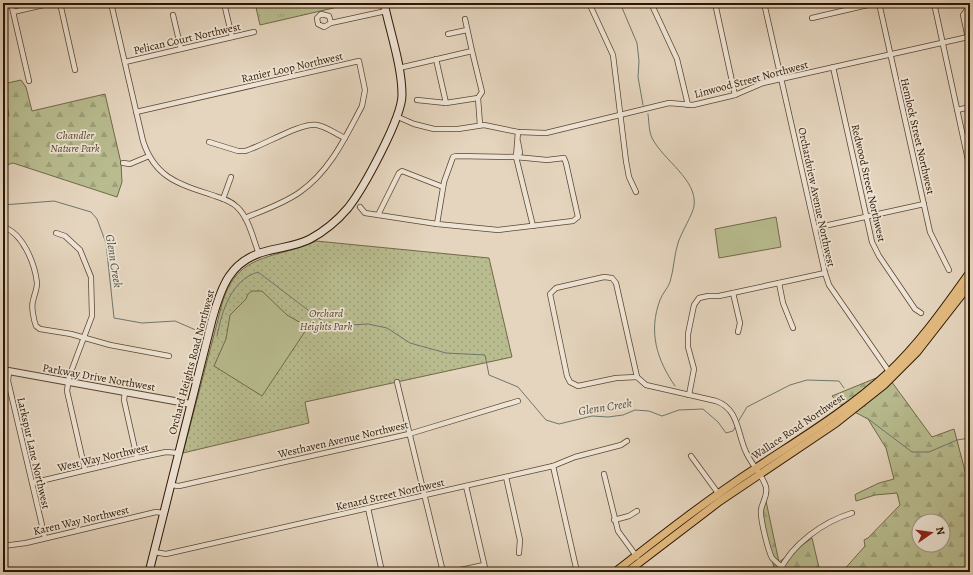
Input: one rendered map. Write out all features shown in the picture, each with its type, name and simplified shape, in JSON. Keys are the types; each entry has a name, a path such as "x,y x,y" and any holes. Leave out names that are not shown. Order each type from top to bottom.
{"main road":[{"name":"Orchard Heights Road Northwest","path":"149,572 178,453 222,286 235,269 258,254 309,240 328,228 352,202 398,117 402,95 398,68 384,3"},
{"name":"Wallace Road Northwest","path":"891,375 970,272"},
{"name":"Wallace Road Northwest","path":"627,572 638,558 718,493 758,471 848,414 927,340 970,284"},
{"name":"Wallace Road Northwest","path":"615,572 697,518 758,471"}],"street":[{"path":"11,3 29,80"},
{"path":"13,12 52,3"},
{"path":"60,3 75,70"},
{"path":"111,3 136,112 149,156 157,168 171,179 223,198 237,207 245,218 258,254"},
{"path":"224,3 232,37"},
{"path":"589,3 613,55 626,161 629,177 636,192"},
{"path":"651,3 677,59 688,106"},
{"path":"715,3 735,95"},
{"name":"Orchardview Avenue Northwest","path":"764,3 825,273 829,284 891,375"},
{"path":"812,18 877,3"},
{"name":"Hemlock Street Northwest","path":"877,3 890,53 930,232 949,270"},
{"path":"934,3 970,167"},
{"path":"970,10 966,11 963,15 970,47"},
{"path":"331,23 386,11"},
{"path":"173,14 180,49"},
{"path":"465,19 482,92 478,98 480,125"},
{"path":"448,34 467,30"},
{"name":"Pelican Court Northwest","path":"125,62 254,32"},
{"name":"Linwood Street Northwest","path":"398,117 414,124 440,130 480,125 518,132 553,132 620,114 669,103 688,106 735,95 762,83 890,53 968,37"},
{"path":"398,68 472,51"},
{"path":"436,59 446,103"},
{"name":"Ranier Loop Northwest","path":"136,112 358,61 365,98 345,138 326,168 300,193 277,205 245,218"},
{"name":"Redwood Street Northwest","path":"833,67 872,242 879,256 915,309 921,313"},
{"path":"417,100 446,103 478,98"},
{"path":"957,110 970,107"},
{"path":"209,142 238,151 245,151 304,127 315,125 321,126 345,138"},
{"path":"518,132 516,157 533,226"},
{"path":"122,163 130,164 149,156"},
{"path":"352,202 367,210 370,214 437,224 490,230 573,221 578,217 564,158 547,160 516,157 453,157 443,187 437,224"},
{"path":"378,215 399,173 402,171 443,187"},
{"path":"223,198 231,177"},
{"path":"815,228 924,204"},
{"path":"3,227 13,231 27,249 37,283 36,296 32,302 36,326 40,329 110,345 169,356"},
{"path":"56,234 65,236 80,250 90,271 92,316 68,382 67,391 85,470"},
{"path":"690,395 694,369 687,340 696,300 702,296 719,296 825,273"},
{"path":"637,377 616,378 578,386 570,382 551,303 550,294 552,290 596,278 612,278 616,283 637,377 646,385 724,404 735,419 746,452 758,471 766,492 760,512 772,556 781,566"},
{"path":"779,283 788,317 793,328"},
{"path":"733,293 740,323 738,332"},
{"name":"Parkway Drive Northwest","path":"6,371 191,404"},
{"name":"Larkspur Lane Northwest","path":"6,371 45,538"},
{"path":"397,382 443,572"},
{"path":"125,392 124,400 137,458"},
{"name":"Westhaven Avenue Northwest","path":"171,485 179,486 409,434 518,401"},
{"name":"Kenard Street Northwest","path":"154,552 166,554 553,466 575,457 621,445 627,441"},
{"name":"West Way Northwest","path":"32,483 166,452 178,453"},
{"path":"691,456 718,493"},
{"path":"553,466 577,572"},
{"path":"604,474 614,520 618,531 638,558"},
{"path":"506,476 520,540 519,552"},
{"path":"466,486 486,572"},
{"path":"368,508 382,571 376,572"},
{"path":"614,520 629,516 637,511"},
{"name":"Karen Way Northwest","path":"3,546 45,538 156,512 163,513"},
{"path":"778,572 781,566 800,544 814,532 834,520 852,513"},
{"path":"451,572 484,565"}],"green space":[{"path":"255,3 355,3 260,25"},
{"name":"Chandler Nature Park","path":"21,80 26,87 32,111 105,94 121,163 122,182 117,197 13,163 3,166 3,117 9,116 3,84"},
{"path":"776,217 781,247 719,258 715,229"},
{"name":"Orchard Heights Park","path":"316,241 489,258 512,357 305,402 309,423 183,453 222,304 229,287 237,274 259,260"},
{"path":"252,291 262,291 287,315 308,327 262,396 214,366 226,339 230,315"},
{"path":"886,374 932,437 954,429 970,490 970,572 842,572 865,546 864,540 868,538 900,505 897,493 875,495 856,501 856,494 879,483 894,479 886,448 868,419 839,404 832,396"},
{"path":"766,501 779,562 812,538 820,572 775,572 759,507"}],"waterway":[{"path":"620,3 637,43 639,61 638,77 643,105"},
{"path":"648,114 652,138 657,146 679,170 691,188 694,197 693,209 678,243 670,282 660,300 656,312 656,345 663,366 675,386"},
{"name":"Glenn Creek","path":"3,205 54,201 91,212 97,219 106,243 114,318 142,323 175,321 198,331"},
{"name":"Glenn Creek","path":"217,336 225,307 234,289 249,276 258,272 329,326 368,324 387,328 410,343 446,353 485,355 489,375 518,387 546,420 559,424 592,416 608,417 623,415 635,410 649,411 662,416 679,410 703,409 718,422 726,433 733,431 736,426"},
{"name":"Glenn Creek","path":"738,422 747,407 790,385 807,380 839,381 844,388"},
{"name":"Glenn Creek","path":"867,418 912,452 929,452 957,440 970,438"}]}
